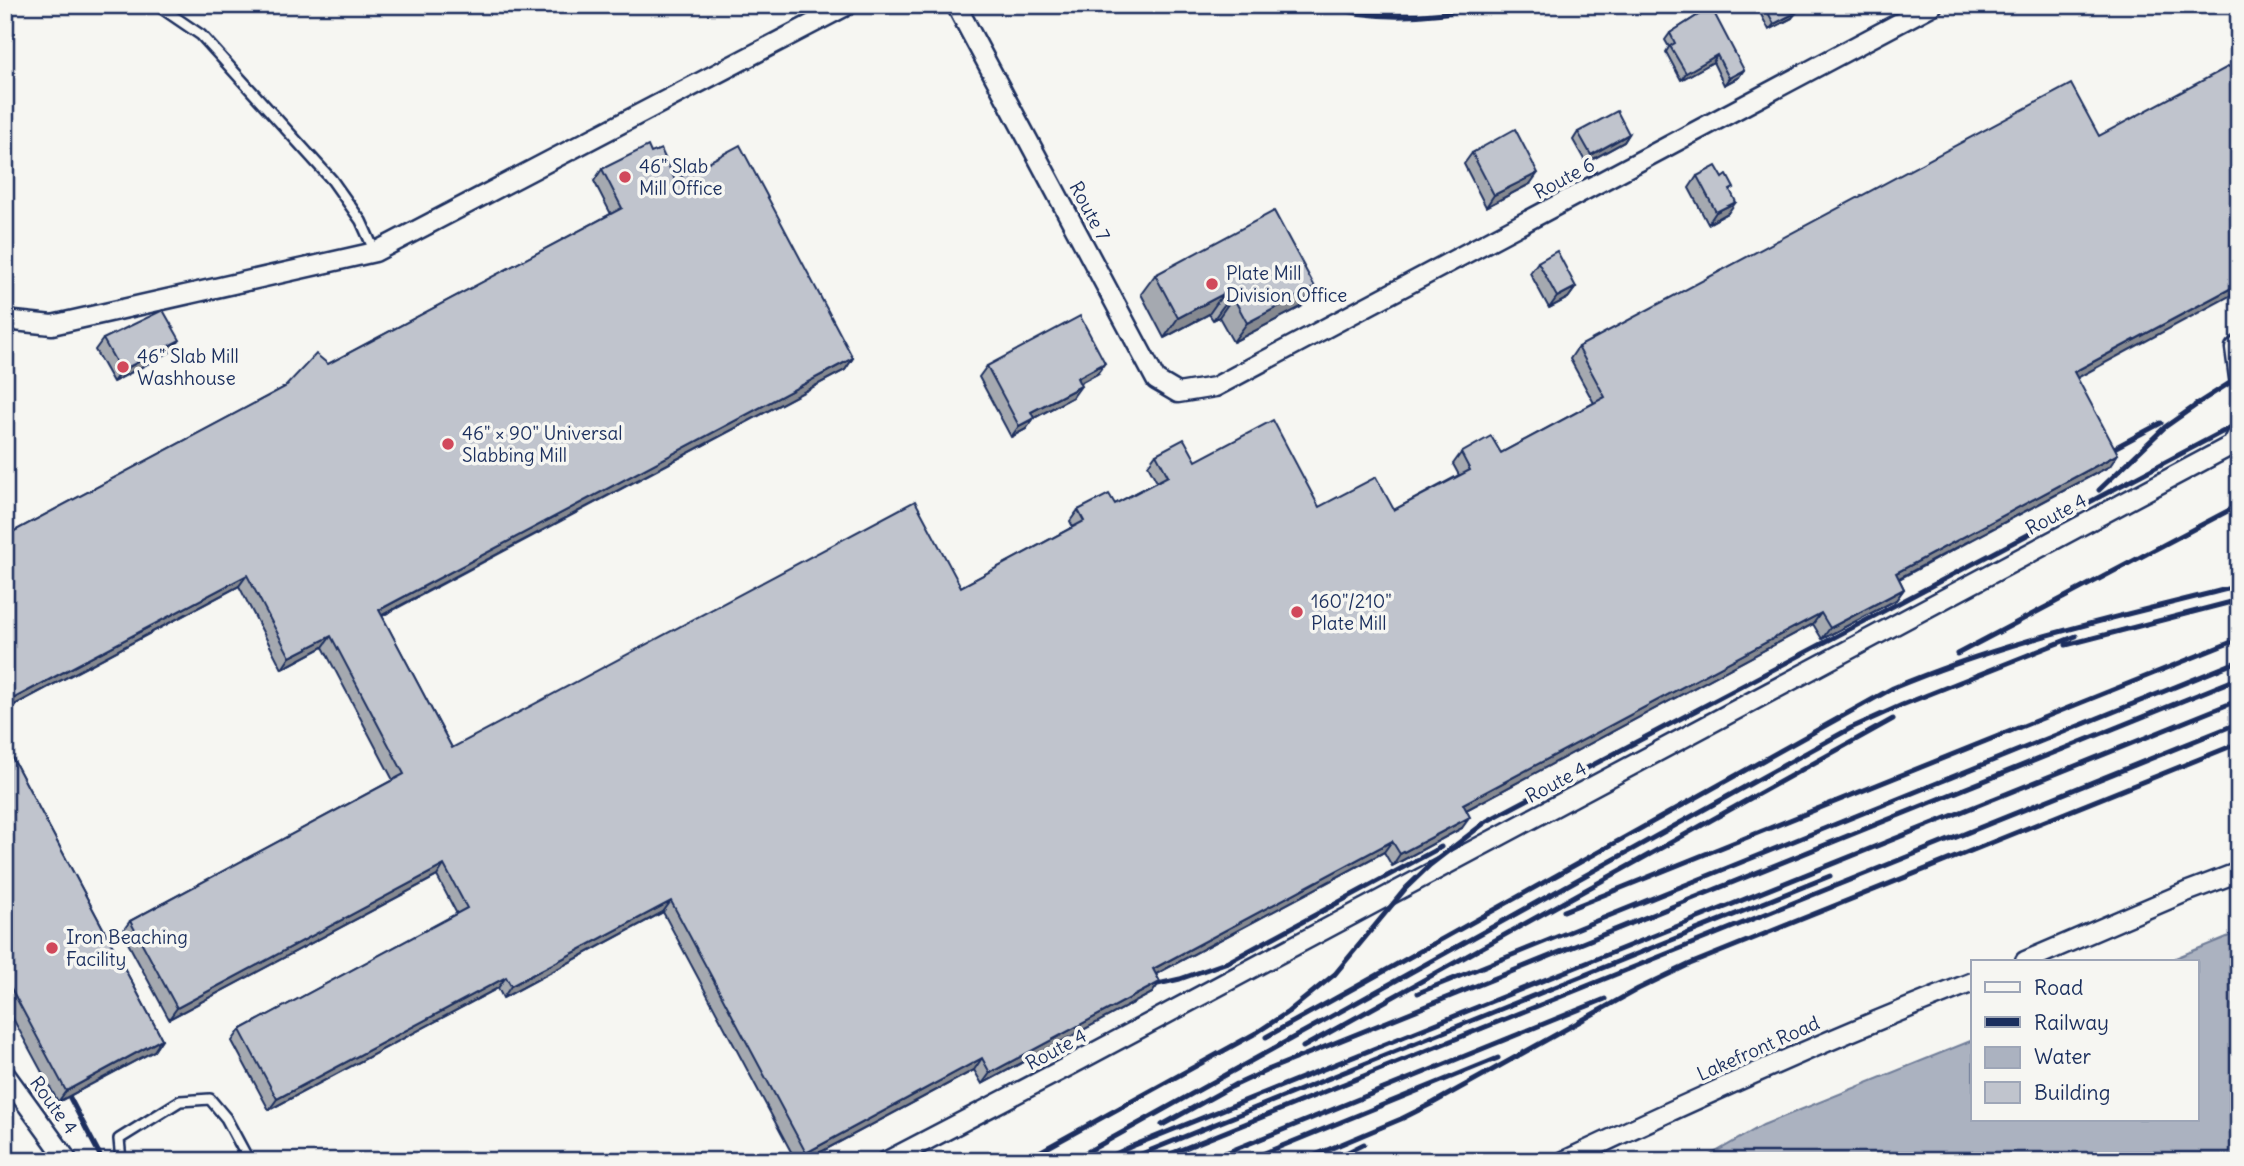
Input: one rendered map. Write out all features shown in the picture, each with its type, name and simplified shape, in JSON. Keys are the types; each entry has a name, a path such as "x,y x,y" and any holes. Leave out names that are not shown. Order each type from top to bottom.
{"street":[{"path":"5,320 52,325 375,252 848,5"},
{"name":"Route 7","path":"956,5 1156,380 1178,393 1215,387"},
{"name":"Route 6","path":"1215,387 1933,5"},
{"path":"2239,345 2235,348 2239,377"},
{"name":"Route 4","path":"887,1161 2232,445 2239,432"},
{"path":"2027,960 2239,872"},
{"name":"Lakefront Road","path":"1564,1161 1869,1022 1971,983"},
{"name":"Route 4","path":"5,1074 68,1161"}],"lane":[{"path":"157,5 201,35 332,180 361,221 375,252"},
{"path":"121,1161 119,1139 180,1101 210,1099 226,1118 249,1161"}],"water":[{"path":"2239,932 2239,1161 1700,1161 1763,1125 1971,1041 1971,1120 2198,1120 2198,960 2170,960"}],"building":[{"path":"1764,5 1793,5 1797,12 1774,24"},
{"path":"1711,7 1744,70 1729,78 1717,55 1686,73 1670,46 1675,43 1670,33"},
{"name":"160\"/210\" Plate Mill","path":"2239,61 2239,284 2074,372 2118,454 1896,573 1904,589 1830,628 1821,613 1463,804 1470,817 1400,854 1392,841 1153,969 1160,982 990,1073 982,1058 806,1153 671,901 511,986 506,977 277,1099 240,1030 467,908 444,865 177,1008 130,921 404,774 331,636 290,657 247,575 5,703 5,536 285,387 316,354 328,364 622,208 602,169 648,146 651,153 661,149 675,180 740,145 853,358 379,610 452,748 915,501 961,587 1084,521 1078,510 1109,494 1115,504 1168,476 1156,454 1184,439 1196,461 1273,420 1319,507 1376,477 1394,510 1470,470 1461,453 1491,436 1501,453 1605,397 1578,347 2071,84 2099,136"},
{"path":"1617,111 1629,134 1591,155 1578,132"},
{"path":"1515,129 1538,173 1494,195 1472,153"},
{"path":"1716,166 1723,178 1727,175 1734,188 1730,190 1736,202 1716,212 1697,176"},
{"path":"1274,211 1315,287 1247,323 1233,297 1227,301 1223,294 1178,318 1155,275"},
{"path":"1557,251 1576,287 1557,297 1538,262"},
{"name":"46\" Slab Mill Washhouse","path":"163,310 180,340 121,371 103,339"},
{"path":"1080,316 1105,363 1077,378 1081,386 1031,412 1034,418 1019,426 987,366"},
{"name":"Iron Beaching Facility","path":"5,744 162,1039 66,1091 5,977"}],"railway":[{"path":"1324,5 1344,11 1384,16 1446,13 1487,5"},
{"path":"1404,5 1414,5"},
{"path":"2195,405 2239,377"},
{"path":"2099,490 2165,427 2202,401"},
{"path":"2103,454 2161,423"},
{"path":"1023,1161 1256,1033 1288,1012 1335,974 1406,888 1430,865 1487,821 2239,423"},
{"path":"1957,654 2239,505"},
{"path":"1266,1037 1893,688 1977,656 2020,643 2239,586"},
{"path":"2066,645 2239,600"},
{"path":"1071,1161 1851,728 2076,636"},
{"path":"1564,911 2239,639"},
{"path":"1418,993 2239,661"},
{"path":"1227,1089 1270,1069 2239,678"},
{"path":"1101,1161 2239,700"},
{"path":"1303,1047 1893,719"},
{"path":"1153,1161 2239,723"},
{"path":"1301,1161 1433,1103 1638,989 1690,964 2239,743"},
{"path":"1149,986 1180,979 1228,962 1441,847"},
{"path":"1124,1161 1830,876"},
{"path":"1206,1161 1605,999"},
{"path":"1245,1161 1498,1058"},
{"path":"1162,1125 1236,1084"},
{"path":"69,1096 103,1161"},
{"path":"1330,1161 1364,1144"}],"place":[{"name":"46\" Slab Mill Office","path":"625,177"},
{"name":"Plate Mill Division Office","path":"1212,284"},
{"name":"46\" Slab Mill Washhouse","path":"123,367"},
{"name":"46\" × 90\" Universal Slabbing Mill","path":"448,444"},
{"name":"160\"/210\" Plate Mill","path":"1297,612"},
{"name":"Iron Beaching Facility","path":"52,948"}]}
